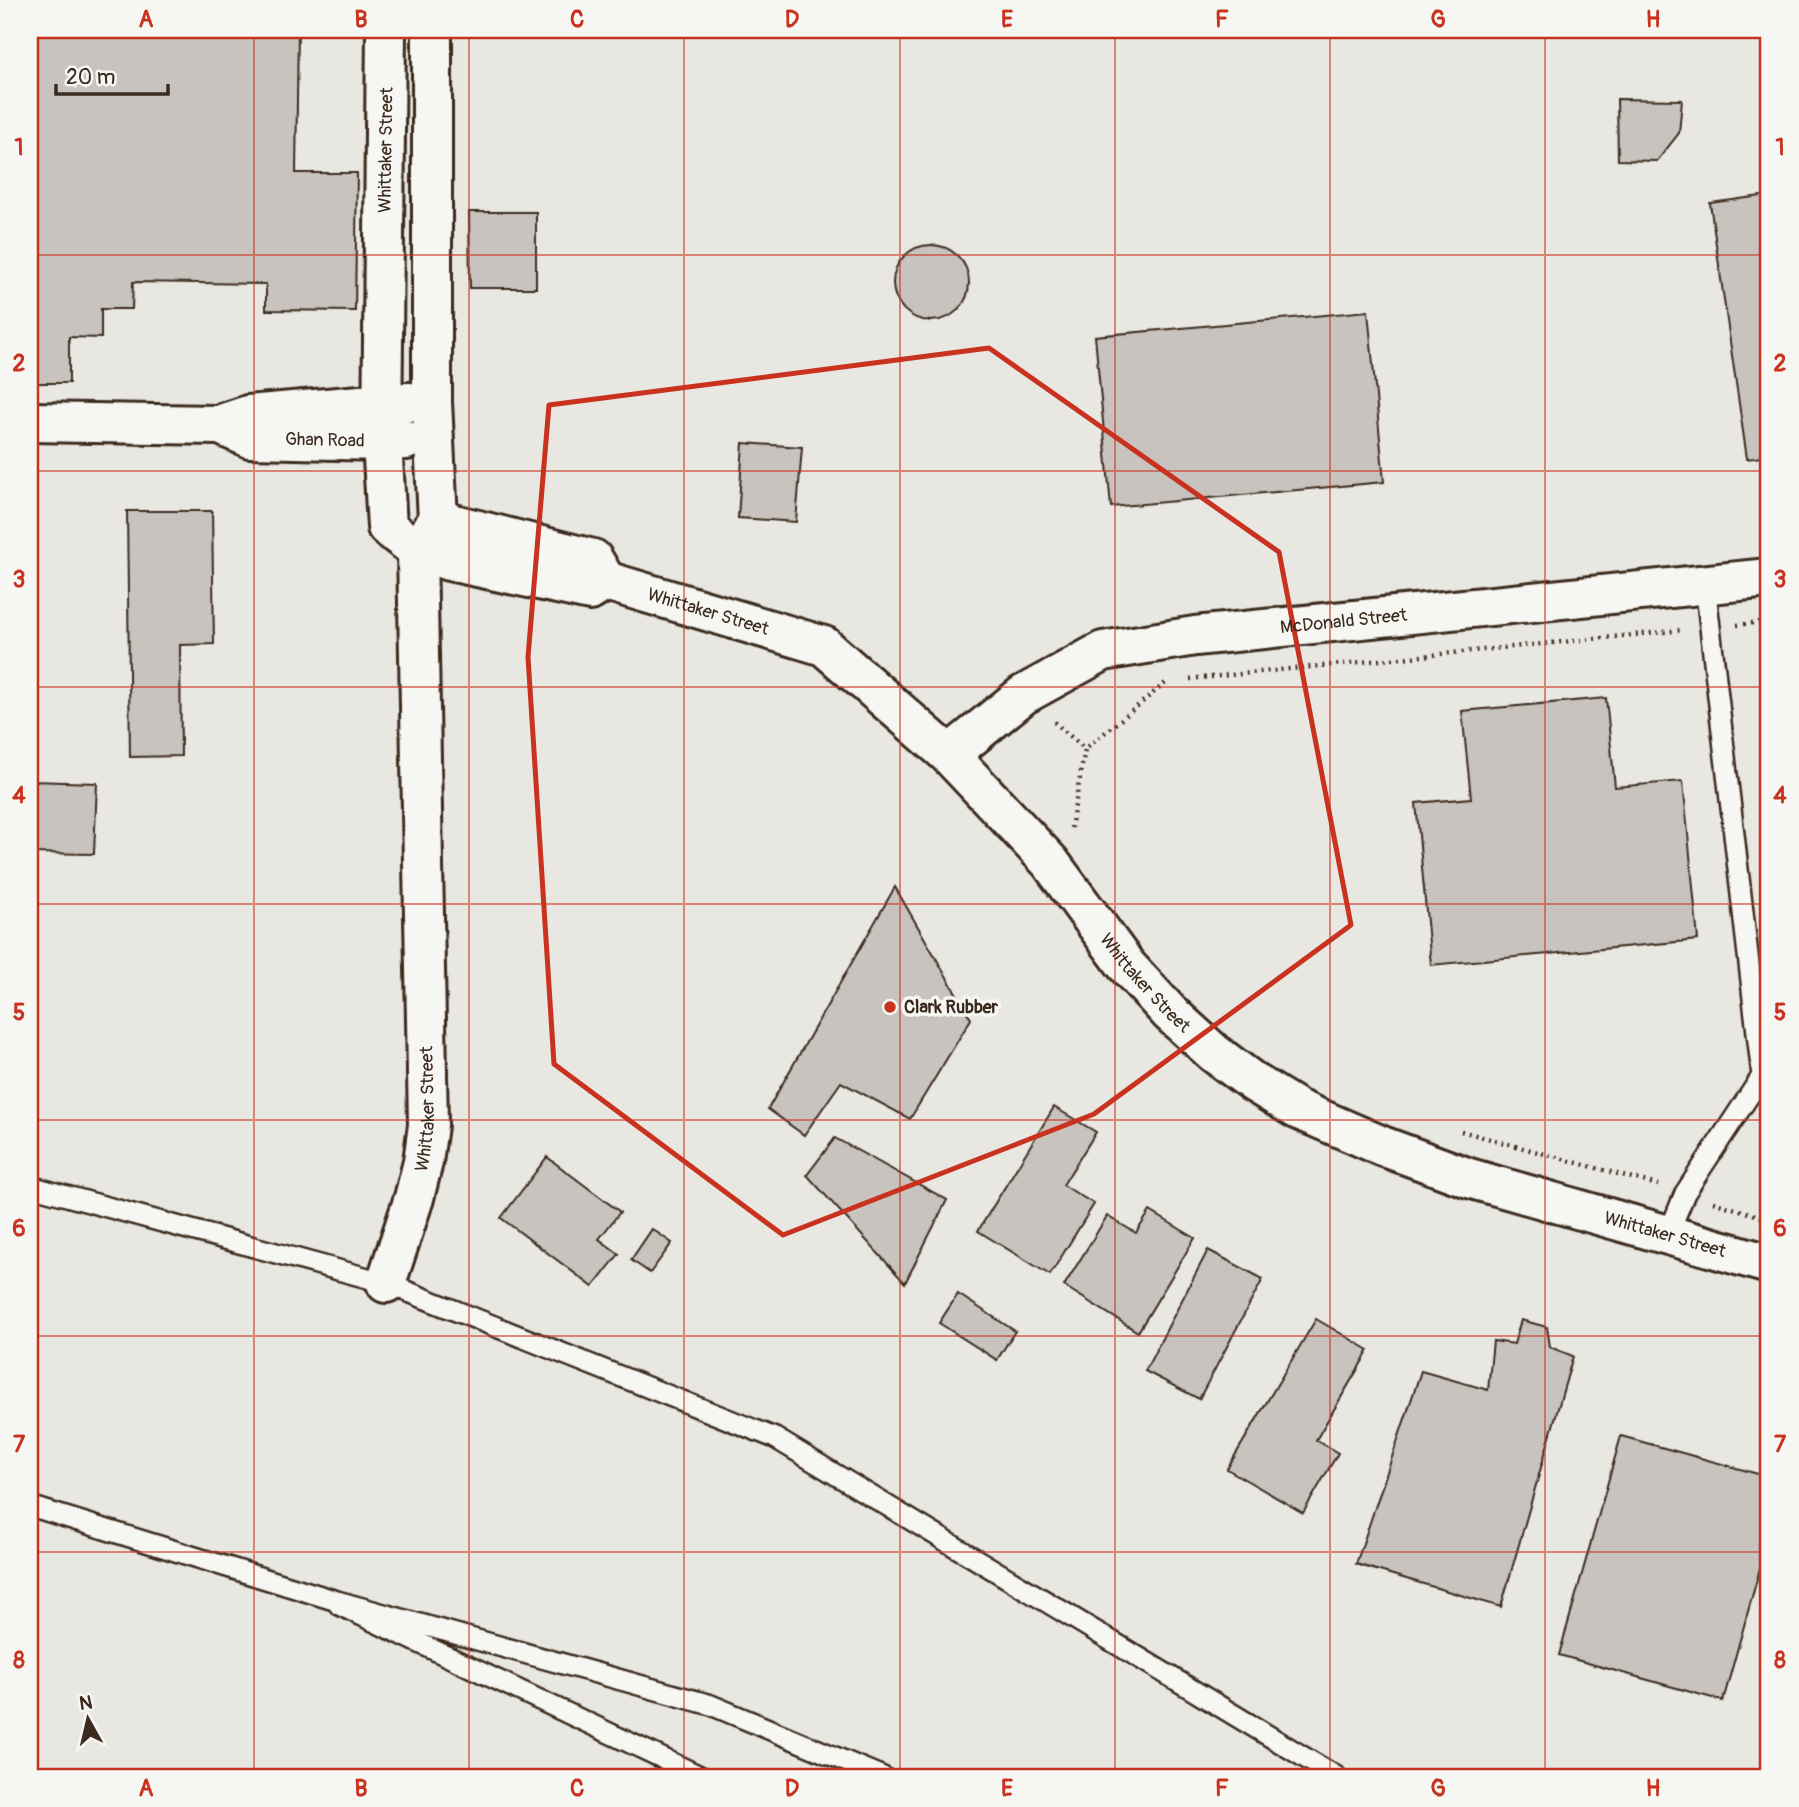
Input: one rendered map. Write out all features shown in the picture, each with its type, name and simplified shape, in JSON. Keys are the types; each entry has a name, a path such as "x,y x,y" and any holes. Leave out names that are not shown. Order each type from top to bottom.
{"street":[{"name":"Whittaker Street","path":"386,30 382,441 387,527 593,559 606,581 824,646 949,755 1050,862 1126,965 1170,1013 1214,1053 1253,1082 1297,1109 1382,1146 1469,1178 1769,1264"},
{"name":"Whittaker Street","path":"386,1283 420,1174 428,1125 428,535 433,420 432,30"},
{"name":"Ghan Road","path":"30,422 218,425 247,415 383,403 433,420"},
{"name":"Ghan Road","path":"218,425 250,438 382,441 433,420"},
{"name":"McDonald Street","path":"949,755 1023,695 1104,651 1195,636 1769,578"}],"lane":[{"path":"1668,1236 1685,1193 1762,1076 1705,584"},
{"path":"30,1186 386,1283 775,1438 1337,1777"},
{"path":"30,1506 337,1601 711,1705 883,1777"},
{"path":"337,1601 339,1605 702,1777"}],"path":[{"path":"1070,832 1085,749 1167,681 1769,621"},
{"path":"1449,1128 1769,1219"}],"highlighted area":[{"path":"989,348 1279,552 1351,925 1094,1114 783,1235 554,1064 528,657 549,405"}],"shaded area":[{"path":"30,30 1769,30 1769,1777 30,1777"}],"building":[{"path":"30,30 298,30 296,173 357,173 355,311 266,310 266,284 133,282 132,309 101,309 101,338 69,337 69,383 30,383"},
{"path":"1617,99 1682,100 1679,133 1657,161 1618,160"},
{"path":"1769,195 1769,456 1747,459 1710,203"},
{"path":"469,212 536,212 536,288 470,288"},
{"path":"931,245 946,248 958,256 966,268 969,283 966,298 958,310 946,318 931,321 916,318 904,310 896,298 893,283 896,268 904,256 916,248"},
{"path":"1368,311 1384,482 1111,507 1095,336"},
{"path":"743,443 802,447 796,522 738,518"},
{"path":"127,511 212,511 214,644 180,645 181,756 130,757"},
{"path":"1606,698 1615,787 1683,781 1698,940 1431,965 1416,803 1471,798 1462,711"},
{"path":"30,781 97,783 94,854 30,853"},
{"path":"895,887 971,1019 910,1119 841,1082 804,1135 768,1109"},
{"path":"1054,1107 1096,1132 1063,1185 1094,1204 1050,1275 978,1231"},
{"path":"835,1138 947,1200 905,1283 807,1175"},
{"path":"547,1157 620,1212 599,1239 619,1254 593,1287 501,1218"},
{"path":"1150,1211 1195,1238 1138,1332 1064,1286 1107,1216 1136,1233"},
{"path":"652,1229 672,1243 650,1273 631,1260"},
{"path":"1208,1250 1263,1279 1199,1399 1145,1371"},
{"path":"958,1294 1015,1331 997,1360 939,1323"},
{"path":"1316,1319 1369,1350 1316,1440 1338,1453 1303,1513 1227,1469"},
{"path":"1521,1320 1547,1327 1550,1347 1573,1356 1501,1607 1356,1564 1421,1371 1488,1390 1493,1341 1514,1344"},
{"path":"1621,1436 1769,1477 1769,1536 1723,1701 1559,1655"}],"place":[{"name":"Clark Rubber","path":"890,1007"}]}
